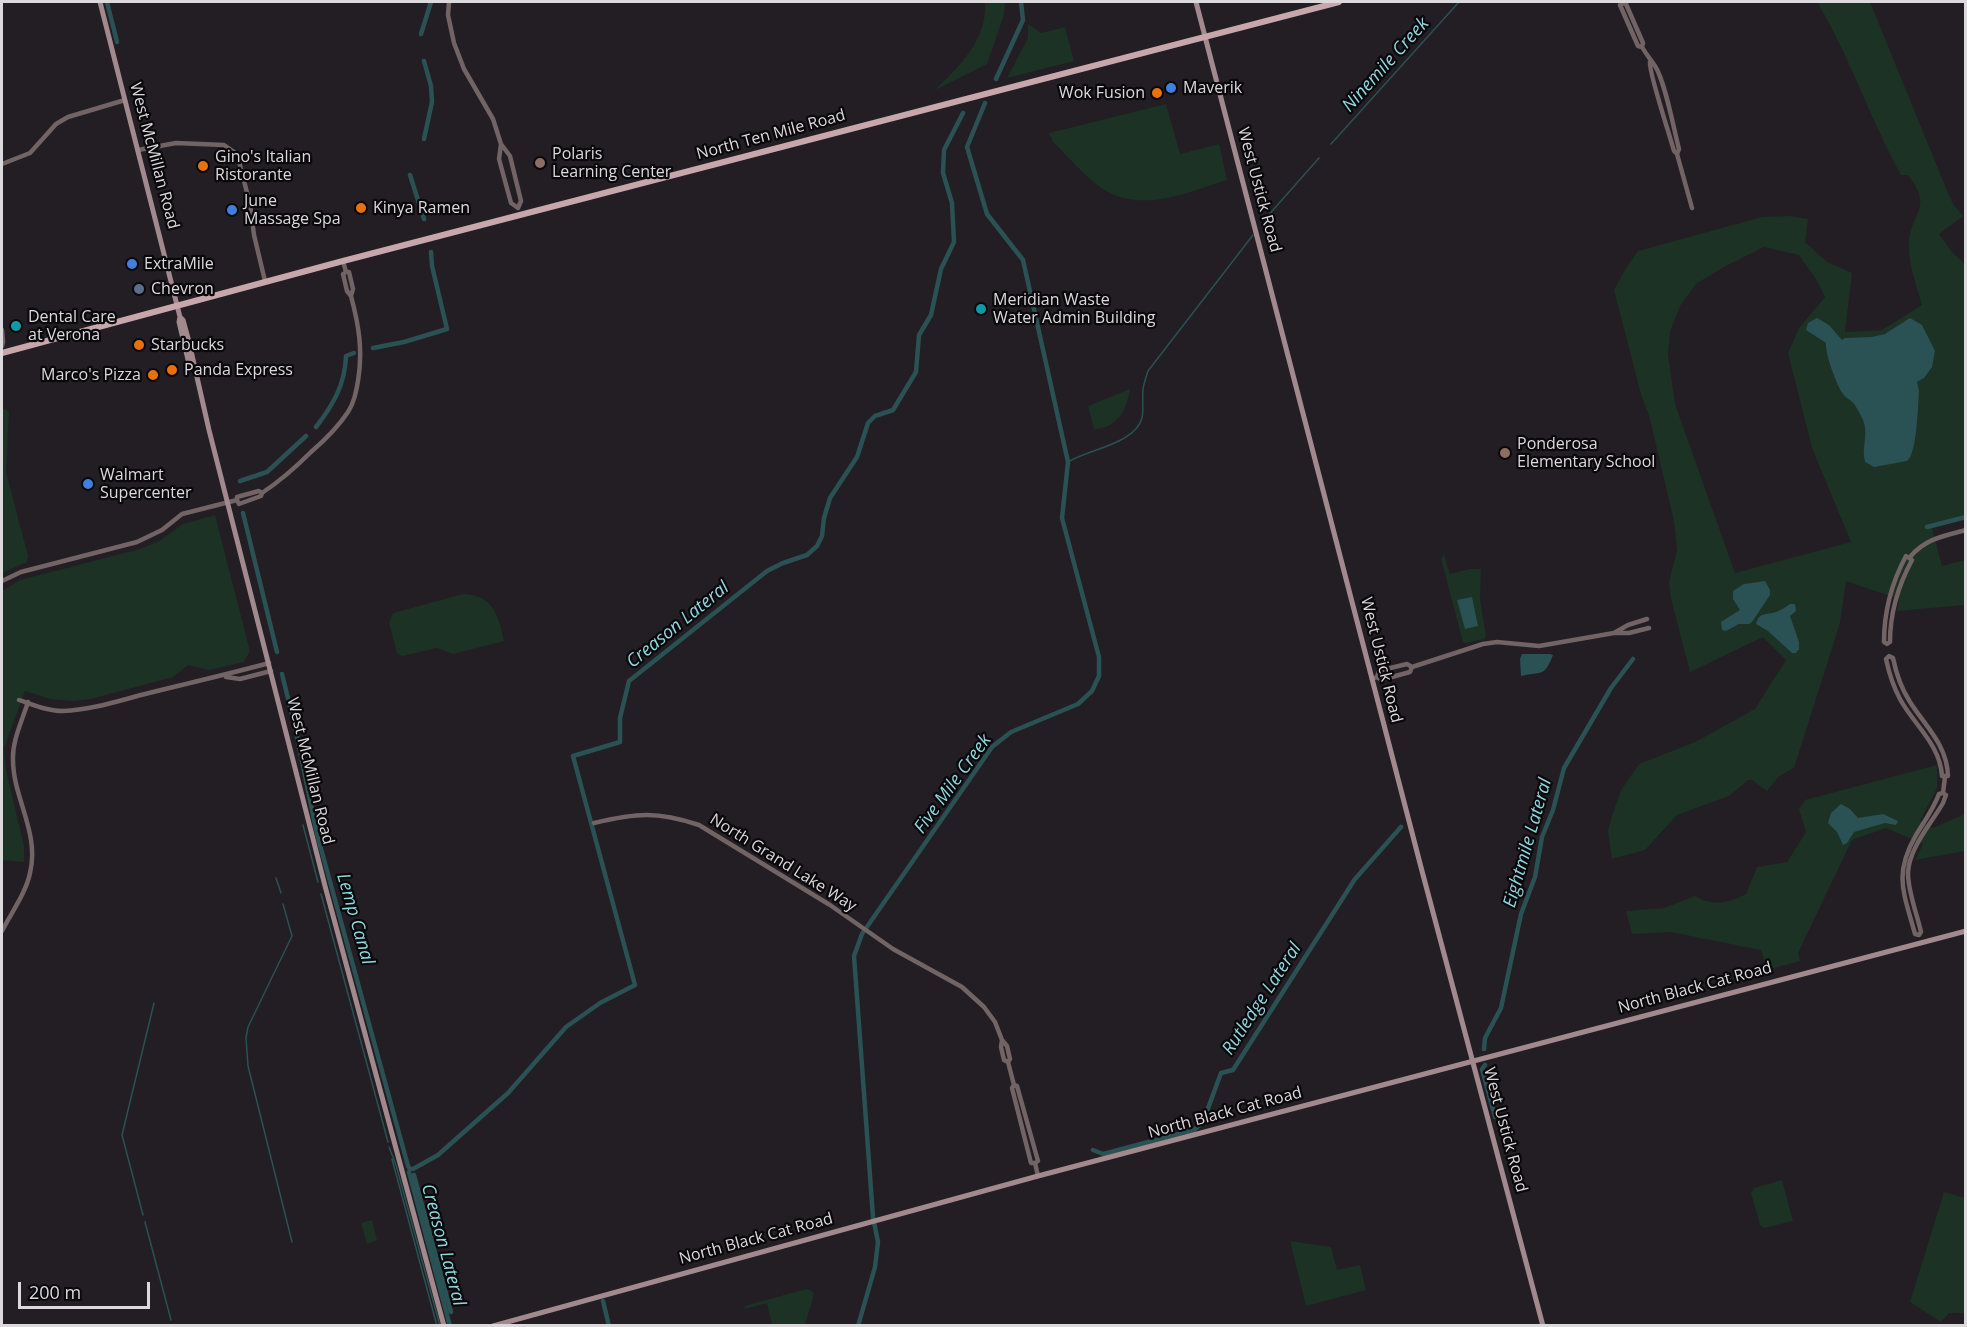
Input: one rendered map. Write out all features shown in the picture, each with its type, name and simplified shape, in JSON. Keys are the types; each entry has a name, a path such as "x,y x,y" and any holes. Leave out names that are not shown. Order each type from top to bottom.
{"main road":[{"name":"West McMillan Road","path":"100,2 180,317 183,320 189,342 209,430 325,886 444,1326"},
{"name":"West Ustick Road","path":"1196,2 1543,1326"},
{"name":"North Ten Mile Road","path":"2,350 343,261 519,211 1339,2"},
{"name":"North Black Cat Road","path":"493,1326 1038,1176 1965,931"}],"street":[{"path":"449,2 448,15 456,50 464,69 491,114 501,144 510,156 520,201 519,211"},
{"path":"1622,2 1626,4 1644,43 1642,46 1650,62 1648,68 1659,95 1692,208"},
{"path":"2,164 30,153 56,124 68,117 125,100"},
{"path":"138,150 176,143 224,146 237,154 250,204 254,235 265,281"},
{"path":"501,144 499,159 512,203 519,211"},
{"path":"2,581 21,572 137,542 162,530 182,514 237,500 239,504 261,496 319,446 350,410 361,365 362,346 359,324 351,296 347,291 343,261"},
{"path":"2,330 2,350"},
{"path":"1921,942 1919,935 1922,932 1909,885 1909,867 1916,848 1946,795 1943,793 1945,777 1948,776 1947,762 1941,746 1906,696 1893,658 1889,656 1887,644 1890,642 1892,613 1900,586 1912,560 1910,557 1917,549 1933,539 1965,530"},
{"path":"1614,633 1628,625 1647,619"},
{"path":"1412,667 1407,664 1382,670 1375,678 1381,680 1410,672 1412,667 1483,644 1497,642 1539,646 1649,628"},
{"path":"19,699 46,709 63,711 85,709 269,663"},
{"path":"223,676 240,679 271,671"},
{"path":"2,931 27,882 32,860 31,837 12,761 13,747 28,702"},
{"name":"North Grand Lake Way","path":"594,824 630,815 649,814 681,819 699,825 830,905 914,962 962,987 975,997 995,1022 1007,1046 1010,1059 1008,1062 1014,1085 1012,1088 1032,1163 1035,1163 1038,1176"}],"green space":[{"path":"985,2 1005,2 1004,15 987,64 935,90 963,61 977,40 982,28"},
{"path":"1817,2 1870,2 1948,193 1953,204 1963,216 1939,234 1952,252 1965,264 1965,519 1932,528 1942,566 1965,560 1965,605 1897,611 1899,599 1846,581 1840,623 1794,768 1779,776 1767,791 1752,780 1748,780 1729,796 1677,815 1645,850 1612,859 1608,831 1612,816 1621,790 1639,764 1695,742 1755,709 1786,660 1763,637 1690,672 1671,599 1669,582 1677,550 1674,521 1649,415 1642,398 1614,290 1626,268 1638,251 1762,217 1790,216 1808,219 1805,242 1827,262 1852,273 1845,332 1882,330 1922,305 1909,253 1910,234 1919,211 1920,196 1908,175 1901,175","holes":["1764,247 1799,255 1816,279 1825,297 1799,328 1788,353 1812,448 1851,542 1735,573 1675,404 1668,355 1670,332 1680,306 1696,284 1722,268"]},
{"path":"1028,24 1041,33 1065,27 1074,61 1007,78 1028,38"},
{"path":"1166,104 1180,154 1219,144 1227,180 1181,195 1133,200 1103,189 1090,179 1053,142 1049,133"},
{"path":"1130,389 1120,416 1109,425 1094,429 1088,406"},
{"path":"2,410 9,412 6,472 28,556 27,562 2,573"},
{"path":"215,515 250,651 244,662 209,670 188,665 173,677 91,699 73,701 50,699 25,691 4,748 6,770 24,846 24,862 2,860 2,591 20,580 140,549 159,541 183,524"},
{"path":"1444,554 1450,574 1469,569 1481,569 1480,599 1486,636 1484,639 1463,642 1441,559"},
{"path":"463,594 473,595 488,602 497,615 504,641 453,654 437,648 402,656 397,653 389,623 393,613"},
{"path":"1937,765 1937,788 1920,821 1933,828 1965,814 1965,851 1915,860 1923,844 1886,828 1852,840 1798,953 1800,961 1767,970 1761,950 1671,932 1632,934 1626,911 1664,908 1695,896 1708,902 1721,903 1746,894 1757,867 1787,862 1806,832 1799,809 1805,800"},
{"path":"1782,1180 1793,1221 1764,1228 1760,1225 1751,1193 1754,1188"},
{"path":"1944,1192 1965,1198 1966,1313 1949,1313 1941,1322 1910,1302"},
{"path":"372,1220 377,1240 367,1244 361,1223"},
{"path":"1290,1241 1331,1247 1337,1270 1360,1265 1366,1290 1306,1306"},
{"path":"806,1289 814,1294 805,1325 772,1325 767,1303 744,1309 748,1305"}],"water":[{"path":"1817,318 1829,325 1842,340 1885,334 1910,318 1922,325 1935,351 1932,367 1924,378 1917,382 1919,391 1916,429 1913,449 1907,461 1874,467 1865,462 1863,420 1855,405 1839,387 1829,361 1826,343 1806,330 1808,323"},
{"path":"1765,581 1770,595 1752,622 1739,624 1726,631 1722,630 1721,622 1740,610 1733,599 1733,591 1744,584"},
{"path":"1472,597 1478,626 1465,629 1457,600"},
{"path":"1790,604 1795,604 1796,611 1790,616 1799,642 1799,649 1796,653 1792,653 1768,631 1756,624 1761,616 1776,612"},
{"path":"1522,654 1553,655 1547,667 1541,672 1521,676"},
{"path":"1841,804 1850,809 1858,818 1883,814 1898,821 1896,825 1885,823 1854,832 1843,845 1837,832 1828,823 1831,813"}],"waterway":[{"name":"Lemp Canal","path":"107,2 117,42"},
{"path":"421,34 431,2"},
{"path":"996,79 1023,20 1021,2"},
{"name":"Ninemile Creek","path":"1331,144 1459,2"},
{"path":"424,61 431,86 432,102 424,139"},
{"name":"Five Mile Creek","path":"858,1326 875,1267 878,1242 873,1217 854,956 862,934 992,747 1011,732 1078,704 1092,691 1099,676 1099,657 1062,518 1068,462 1023,260 987,214 967,147 985,103"},
{"name":"Creason Lateral","path":"413,1169 438,1155 508,1093 566,1027 600,1003 635,985 573,756 620,742 620,718 629,681 767,571 807,555 817,546 822,536 830,498 857,457 868,423 875,416 893,410 916,372 919,335 931,315 941,269 954,242 952,203 943,173 944,150 963,113"},
{"name":"Ninemile Creek","path":"1266,218 1319,158"},
{"path":"410,175 424,219"},
{"name":"Ninemile Creek","path":"1068,462 1121,440 1138,427 1142,418 1143,389 1148,371 1253,235"},
{"path":"373,348 404,342 447,329 432,266 431,252"},
{"path":"316,427 328,411 341,385 346,356 354,353"},
{"path":"240,481 267,472 306,436"},
{"name":"Lemp Canal","path":"243,513 277,652"},
{"name":"Eightmile Lateral","path":"1927,527 1966,517"},
{"name":"Eightmile Lateral","path":"1484,1049 1485,1038 1501,1008 1521,914 1535,877 1542,837 1553,810 1564,768 1611,688 1633,659"},
{"name":"Lemp Canal","path":"282,674 317,834 410,1169"},
{"path":"303,825 318,882"},
{"name":"Rutledge Lateral","path":"1093,1150 1103,1154 1194,1130 1203,1122 1221,1073 1233,1070 1355,879 1401,827"},
{"path":"276,878 281,893"},
{"path":"321,894 388,1142"},
{"path":"283,904 292,936 248,1027 246,1038 248,1066 292,1242"},
{"path":"143,1215 122,1135 154,1003"},
{"name":"Eightmile Lateral","path":"1485,1065 1482,1069 1495,1117"},
{"path":"389,1147 440,1326"},
{"path":"392,1159 437,1326"},
{"name":"Creason Lateral","path":"409,1172 450,1326"},
{"name":"Lemp Canal","path":"414,1175 451,1312"},
{"path":"145,1222 171,1320"},
{"name":"Lemp Canal","path":"603,1301 609,1326"}],"place":[{"name":"Maverik","path":"1171,88"},
{"name":"Wok Fusion","path":"1157,93"},
{"name":"Polaris Learning Center","path":"540,163"},
{"name":"Gino's Italian Ristorante","path":"203,166"},
{"name":"Kinya Ramen","path":"361,208"},
{"name":"June Massage Spa","path":"232,210"},
{"name":"ExtraMile","path":"132,264"},
{"name":"Chevron","path":"139,289"},
{"name":"Meridian Waste Water Admin Building","path":"981,309"},
{"name":"Dental Care at Verona","path":"16,326"},
{"name":"Starbucks","path":"139,345"},
{"name":"Panda Express","path":"172,370"},
{"name":"Marco's Pizza","path":"153,375"},
{"name":"Ponderosa Elementary School","path":"1505,453"},
{"name":"Walmart Supercenter","path":"88,484"}]}
